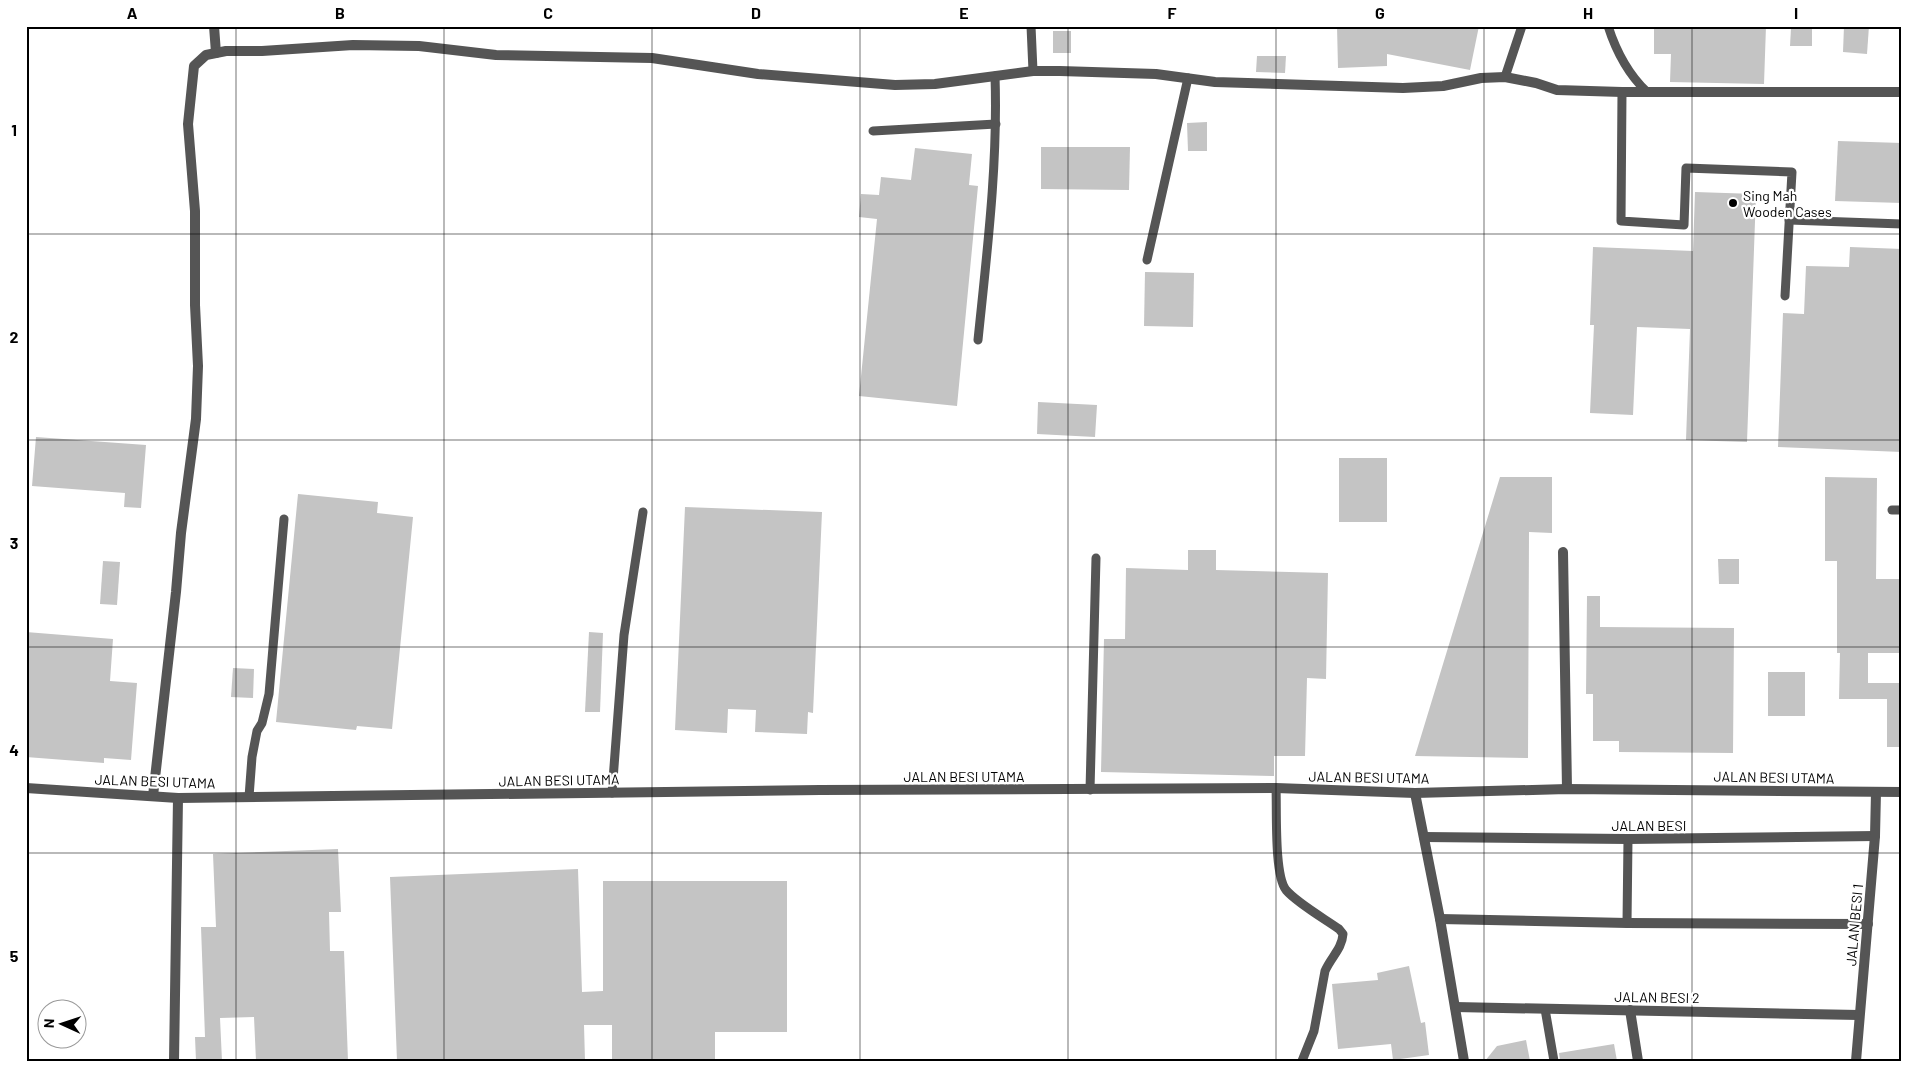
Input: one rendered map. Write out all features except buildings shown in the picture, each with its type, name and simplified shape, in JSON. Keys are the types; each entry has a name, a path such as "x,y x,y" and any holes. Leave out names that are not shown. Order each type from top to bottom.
{"street":[{"path":"214,26 216,53"},
{"path":"153,796 181,533 196,419 198,366 194,211 188,124 194,66 206,55 226,51 353,45 419,46 496,55 652,58 758,74 895,85 935,84 1033,71 1156,74 1215,82 1403,88 1443,86 1481,78 1505,77 1536,83 1558,90 1622,92 1902,92"},
{"path":"1563,552 1567,789"},
{"name":"JALAN BESI UTAMA","path":"26,788 178,798 1276,788 1415,793 1567,789 1902,792"},
{"name":"JALAN BESI 1","path":"1856,1061 1875,836 1876,792"},
{"path":"1415,793 1440,919 1464,1061"},
{"path":"174,1061 178,798"},
{"name":"JALAN BESI","path":"1424,837 1628,839 1875,836"},
{"path":"1440,919 1868,924"},
{"name":"JALAN BESI 2","path":"1455,1008 1859,1015"},
{"path":"1630,1010 1638,1061"}],"lane":[{"path":"1031,26 1033,71"},
{"path":"1505,77 1522,26"},
{"path":"1608,26 1612,41 1627,68 1635,81 1647,92"},
{"path":"978,340 992,193 996,124 995,76"},
{"path":"1147,260 1188,78"},
{"path":"1622,92 1621,222 1684,225 1686,168 1792,172 1785,296"},
{"path":"873,131 996,124"},
{"path":"1789,220 1902,224"},
{"path":"612,793 624,635 643,512"},
{"path":"249,797 252,757 257,731 262,723 269,694 284,518"},
{"path":"1090,790 1096,558"},
{"path":"1276,788 1279,867 1282,882 1290,894 1339,929 1342,934 1339,950 1329,962 1325,971 1314,1031 1302,1061"},
{"path":"1627,922 1628,839"},
{"path":"1545,1009 1554,1061"}],"place":[{"name":"Sing Mah Wooden Cases","path":"1733,203"}]}
